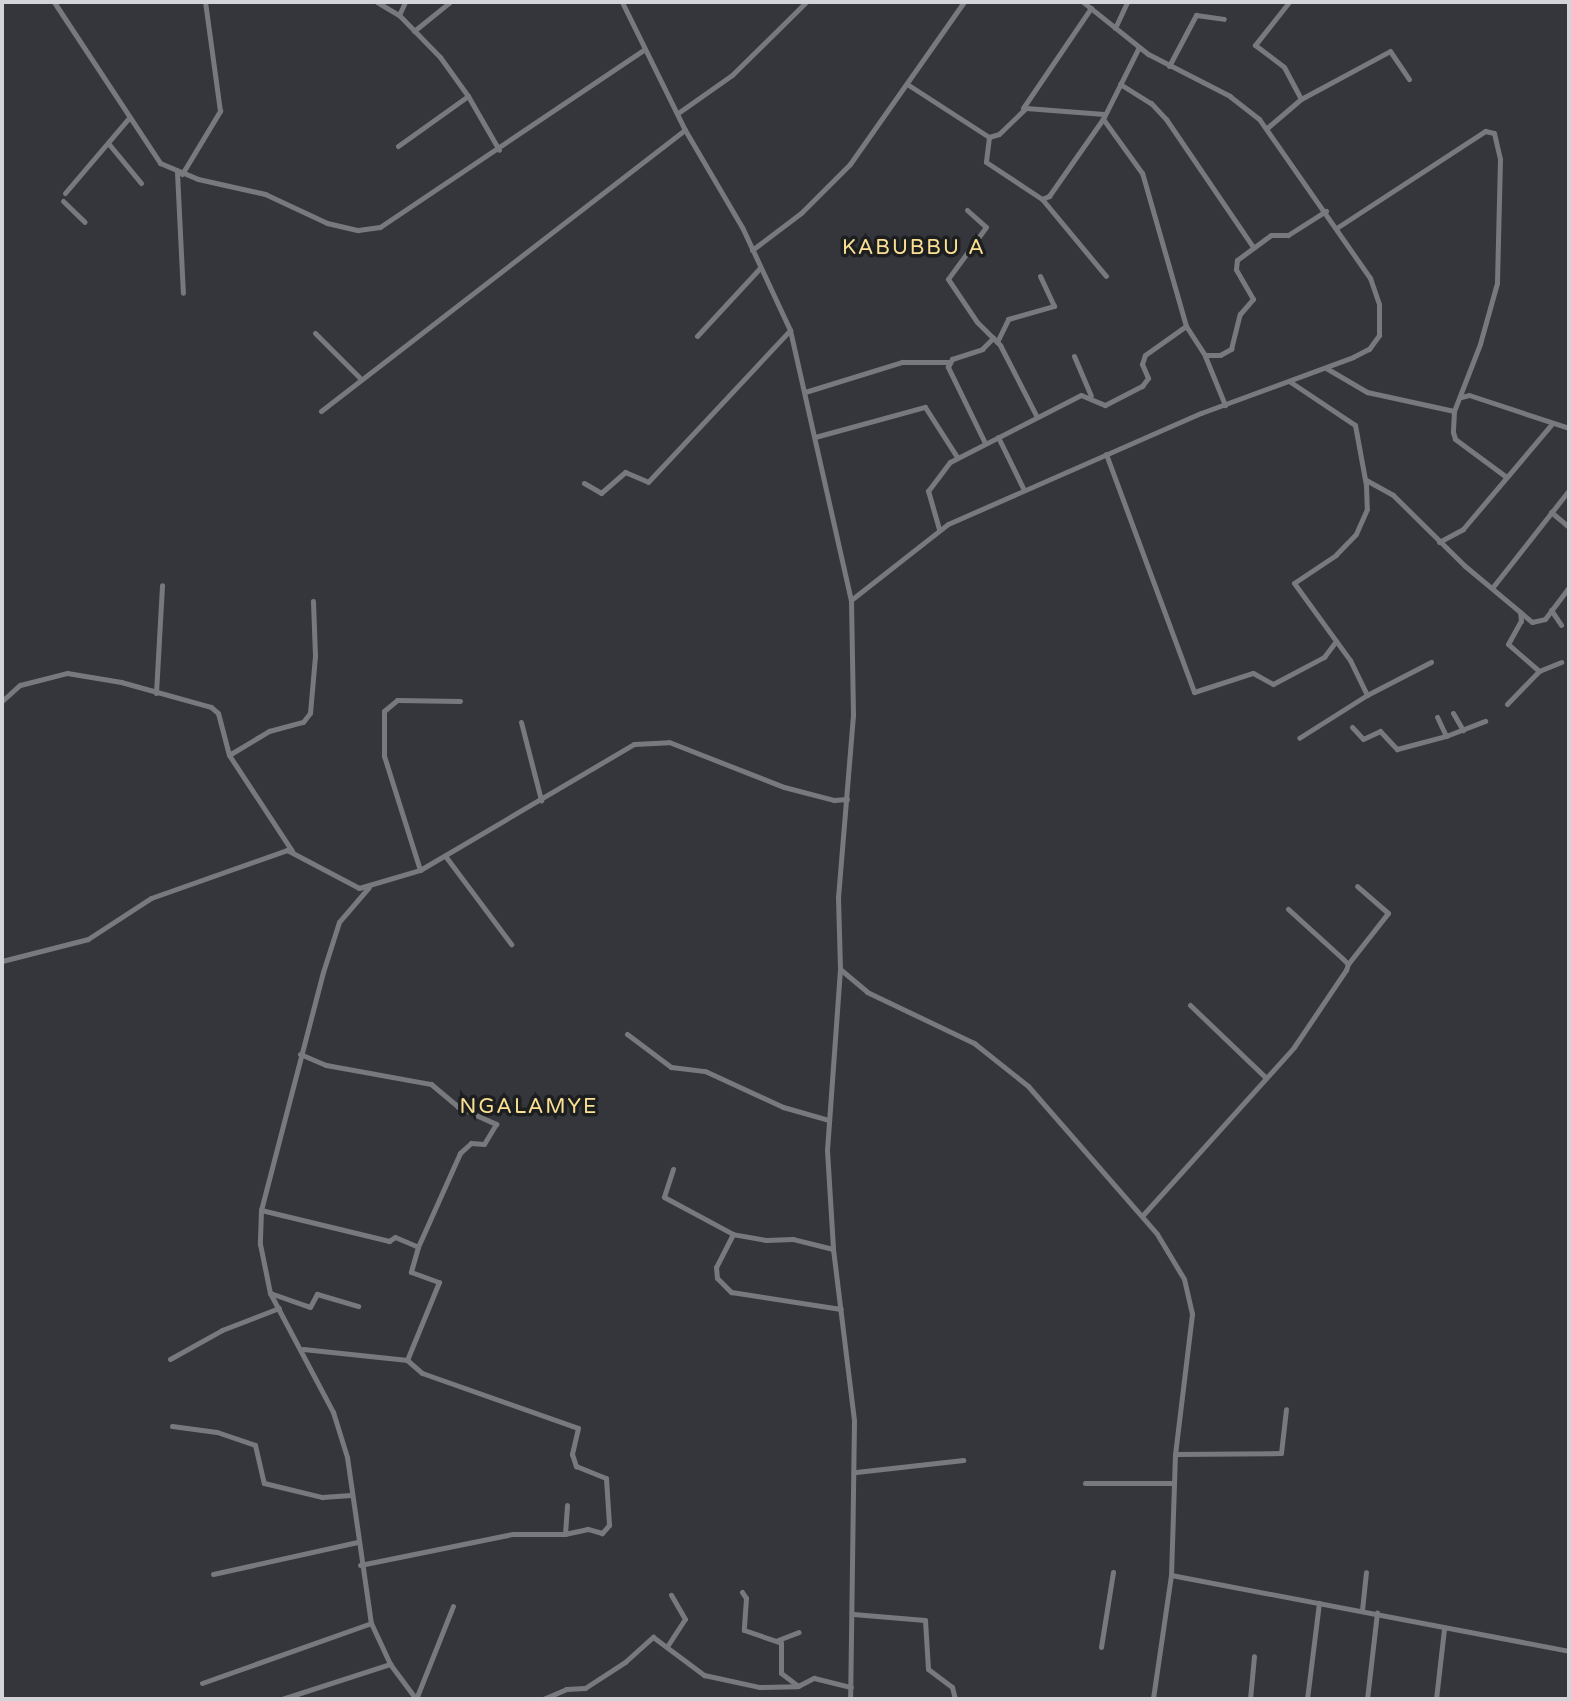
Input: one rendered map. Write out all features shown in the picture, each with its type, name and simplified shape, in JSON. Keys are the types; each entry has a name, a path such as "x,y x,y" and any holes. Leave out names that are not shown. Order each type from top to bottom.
{"street":[{"path":"54,2 128,120 160,163 179,173 265,194 327,223 371,230 499,150 645,49"},
{"path":"183,293 179,173 220,111 205,2"},
{"path":"377,2 399,15 440,57 468,96 499,150"},
{"path":"399,15 405,2"},
{"path":"414,31 450,2"},
{"path":"622,2 685,130 752,250 790,330 851,600 853,688 838,897 841,969 829,1120 833,1249 856,1472 850,1699"},
{"path":"678,113 732,75 806,2"},
{"path":"752,250 821,195 908,84 964,2"},
{"path":"851,600 939,529 1106,454 1369,349 1381,328 1374,287 1338,227 1267,128 1240,102 1169,66 1139,47 1083,2"},
{"path":"1115,28 1127,2"},
{"path":"1289,2 1255,45 1284,67 1300,99"},
{"path":"1091,8 1023,108 999,134 986,158 990,166 1042,199 1106,276"},
{"path":"1169,66 1196,15 1224,19"},
{"path":"1042,199 1049,196 1101,118 1139,47"},
{"path":"1267,128 1300,99 1390,51 1409,79"},
{"path":"908,84 989,137 991,146"},
{"path":"1120,84 1151,103 1166,119 1253,247"},
{"path":"398,146 468,96"},
{"path":"1023,108 1101,118 1142,173 1186,326 1205,355 1225,405"},
{"path":"85,222 64,197 128,120"},
{"path":"321,411 685,130"},
{"path":"1338,227 1485,131 1494,133 1500,159 1497,283 1461,397 1454,411 1455,439 1506,476"},
{"path":"989,137 999,134"},
{"path":"108,143 141,183"},
{"path":"967,210 986,228 947,277 995,340 1037,417"},
{"path":"1205,355 1220,355 1231,349 1240,314 1252,299 1236,262 1253,247 1276,233 1288,235 1326,211"},
{"path":"697,336 760,268"},
{"path":"805,392 902,362 949,362 982,349 995,340 1008,319 1054,306 1040,276"},
{"path":"939,529 928,491 957,457 1082,395 1091,396 1105,405 1145,384 1144,355 1186,326"},
{"path":"584,483 596,493 625,472 648,482 790,330"},
{"path":"315,333 360,379"},
{"path":"1074,356 1091,396"},
{"path":"949,362 985,443"},
{"path":"1326,368 1375,395 1454,411"},
{"path":"1289,382 1356,425 1366,480 1367,509 1356,534 1336,555 1294,583 1336,641 1367,695"},
{"path":"1461,397 1469,395 1551,425 1569,428"},
{"path":"815,437 926,407 957,457"},
{"path":"1439,541 1464,529 1551,425"},
{"path":"998,437 1024,490"},
{"path":"1106,454 1196,694 1253,673 1273,684 1324,657 1336,641"},
{"path":"1366,480 1393,495 1439,541 1537,624 1569,587"},
{"path":"1492,588 1569,490"},
{"path":"1551,512 1569,527"},
{"path":"156,693 162,585"},
{"path":"229,755 269,731 303,722 310,713 315,647 313,601"},
{"path":"1551,610 1561,625"},
{"path":"1520,612 1508,644 1539,671"},
{"path":"1299,738 1367,695 1432,662"},
{"path":"1507,704 1539,671 1561,662"},
{"path":"2,701 20,685 52,674 121,682 211,707 218,713 229,755 292,851 350,894"},
{"path":"420,870 384,756 384,711 397,700 460,701"},
{"path":"1453,713 1463,730"},
{"path":"1437,717 1446,736"},
{"path":"1352,727 1363,739 1381,731 1397,749 1446,736 1485,721"},
{"path":"521,722 541,800"},
{"path":"416,1699 390,1664 371,1623 360,1565 348,1457 333,1412 303,1349 270,1293 261,1262 261,1210 300,1054 339,922 350,894 420,870 446,857 619,749 650,741 706,754 818,797 847,799"},
{"path":"2,961 88,939 151,898 292,851"},
{"path":"446,857 511,944"},
{"path":"1142,1216 1308,1027 1348,964 1388,913 1357,886"},
{"path":"350,894 369,887"},
{"path":"1288,909 1348,964"},
{"path":"841,969 867,992 995,1056 1028,1086 1142,1216 1170,1253 1189,1295 1192,1314 1175,1454 1171,1575 1153,1699"},
{"path":"1190,1005 1266,1078"},
{"path":"627,1034 671,1067 705,1071 783,1107 829,1120"},
{"path":"300,1054 326,1065 431,1084 458,1107 496,1124 484,1144 471,1143 460,1153 418,1247 411,1272 439,1282 407,1360"},
{"path":"673,1169 664,1197 733,1234 766,1240 793,1239 833,1249"},
{"path":"261,1210 389,1241 395,1237 418,1247"},
{"path":"733,1234 716,1267 722,1286 731,1292 841,1309"},
{"path":"270,1293 310,1307 317,1294 358,1306"},
{"path":"170,1359 222,1330 279,1308"},
{"path":"303,1349 407,1360 422,1374 578,1428 572,1454 576,1466 606,1478 608,1525 602,1533 588,1529 565,1534 513,1534 360,1565"},
{"path":"1175,1454 1281,1453 1286,1409"},
{"path":"172,1426 217,1432 255,1445 264,1483 322,1497 351,1495"},
{"path":"856,1472 963,1460"},
{"path":"1085,1483 1174,1483"},
{"path":"565,1534 567,1505"},
{"path":"213,1574 357,1542"},
{"path":"1101,1647 1113,1572"},
{"path":"1362,1610 1366,1572"},
{"path":"1171,1575 1569,1651"},
{"path":"742,1592 746,1598 744,1630 778,1640 799,1633"},
{"path":"668,1645 685,1619 671,1595"},
{"path":"1307,1699 1319,1603"},
{"path":"416,1699 453,1606"},
{"path":"1367,1699 1377,1613"},
{"path":"853,1614 925,1620 928,1669 952,1687 956,1699"},
{"path":"202,1683 371,1623"},
{"path":"1436,1699 1444,1629"},
{"path":"543,1699 566,1689 585,1688 625,1662 653,1637 668,1645 704,1675 776,1688 798,1686 814,1678 851,1688"},
{"path":"776,1688 780,1673 778,1640"},
{"path":"1250,1699 1254,1656"},
{"path":"282,1699 390,1664"},
{"path":"780,1673 798,1686"}],"district":[{"name":"KABUBBU A","path":"914,248"},
{"name":"NGALAMYE","path":"529,1107"}]}
